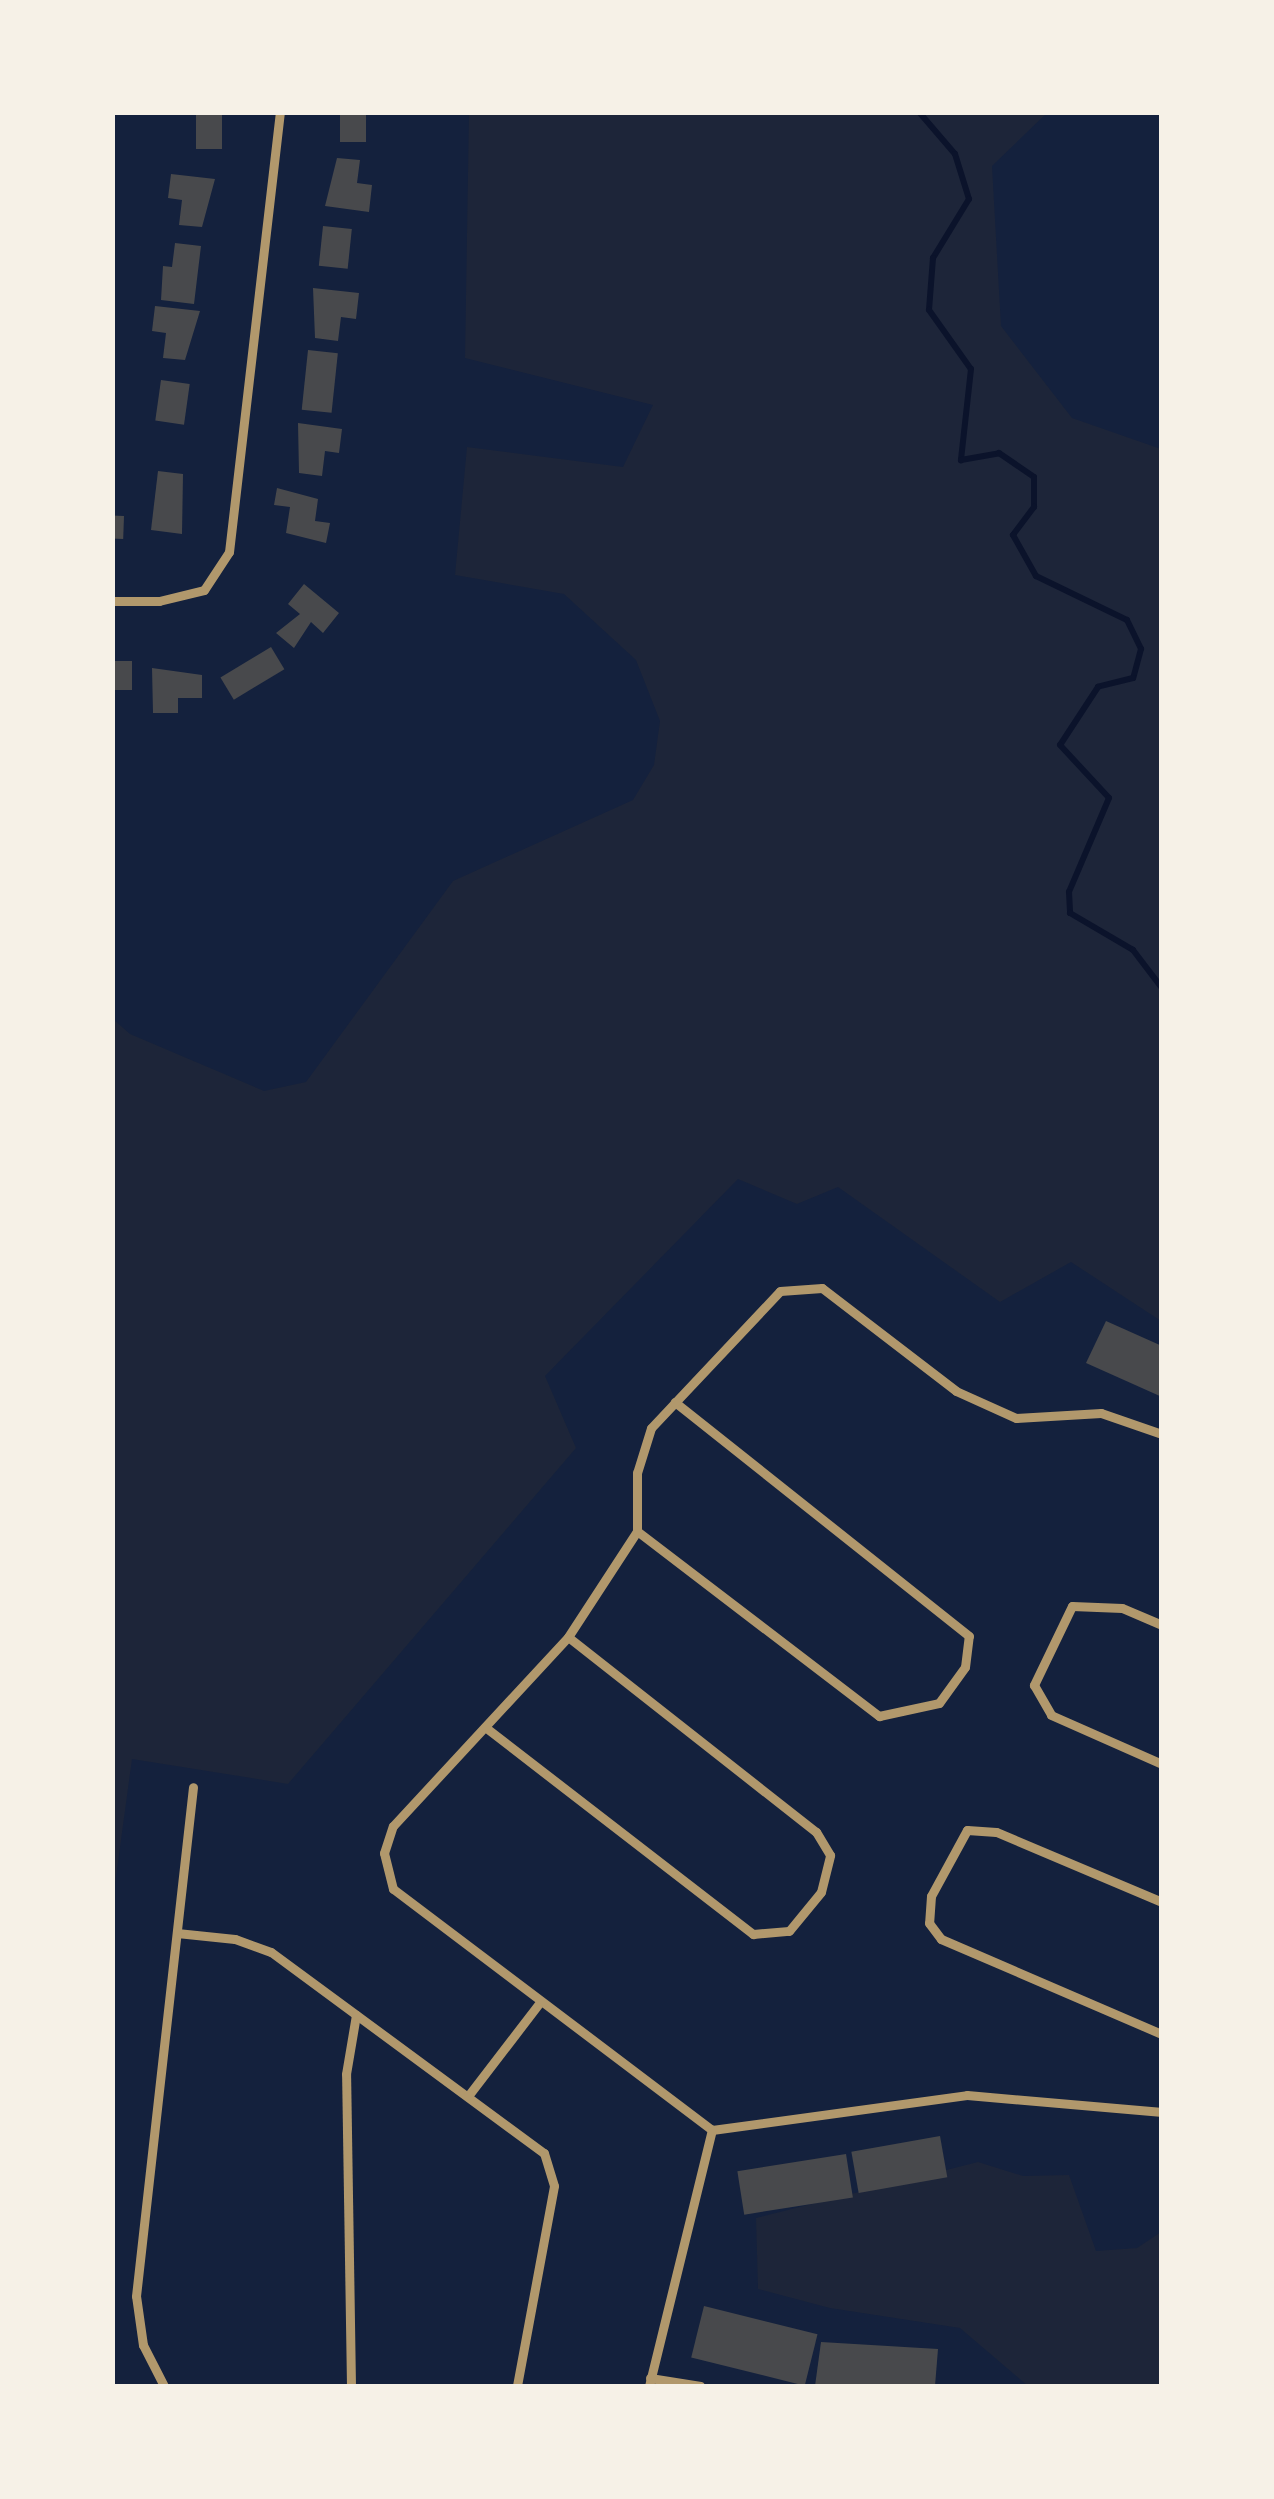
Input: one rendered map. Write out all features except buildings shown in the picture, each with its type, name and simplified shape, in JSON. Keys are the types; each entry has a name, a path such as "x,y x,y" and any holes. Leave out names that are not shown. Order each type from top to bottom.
{"street":[{"path":"112,601 158,601 204,590 229,552 280,112"},
{"path":"1162,1434 1101,1413 1016,1418 956,1391 822,1288 780,1290 651,1428 637,1473 637,1532 568,1637 393,1826 384,1853 393,1889 712,2130 967,2095 1162,2112"},
{"path":"637,1532 880,1716 939,1703 965,1666 969,1636 675,1402"},
{"path":"1162,1625 1122,1608 1072,1606 1034,1685 1051,1715 1162,1764"},
{"path":"485,1726 753,1934 789,1931 821,1892 830,1855 816,1832 568,1637"},
{"path":"164,2386 143,2345 136,2296 193,1787"},
{"path":"1162,1902 996,1832 968,1830 930,1896 930,1924 940,1939 1162,2034"},
{"path":"177,1932 257,1944 544,2152 554,2172 517,2386"},
{"path":"468,2096 540,2002"},
{"path":"351,2386 346,2074 356,2015"},
{"path":"700,2386 650,2382 712,2130"}],"shaded area":[{"path":"469,113 1047,113 992,166 1001,326 1072,418 1161,449 1161,1321 1071,1262 1000,1302 838,1187 797,1204 738,1179 545,1376 576,1448 288,1784 132,1759 113,1899 113,1019 130,1034 264,1091 306,1082 453,881 633,800 654,765 660,721 636,660 564,594 455,575 467,447 623,467 653,405 465,358"},
{"path":"978,2162 1023,2176 1069,2175 1096,2251 1137,2248 1161,2232 1161,2386 1028,2386 960,2328 830,2308 758,2289 756,2218"}],"waterway":[{"path":"919,112 955,154 969,199 933,258 929,310 971,369 961,460 999,453 1034,477 1034,507 1013,535 1036,576 1127,620 1141,649 1133,678 1098,687 1060,745 1109,798 1069,892 1070,913 1133,950 1162,988"}]}
